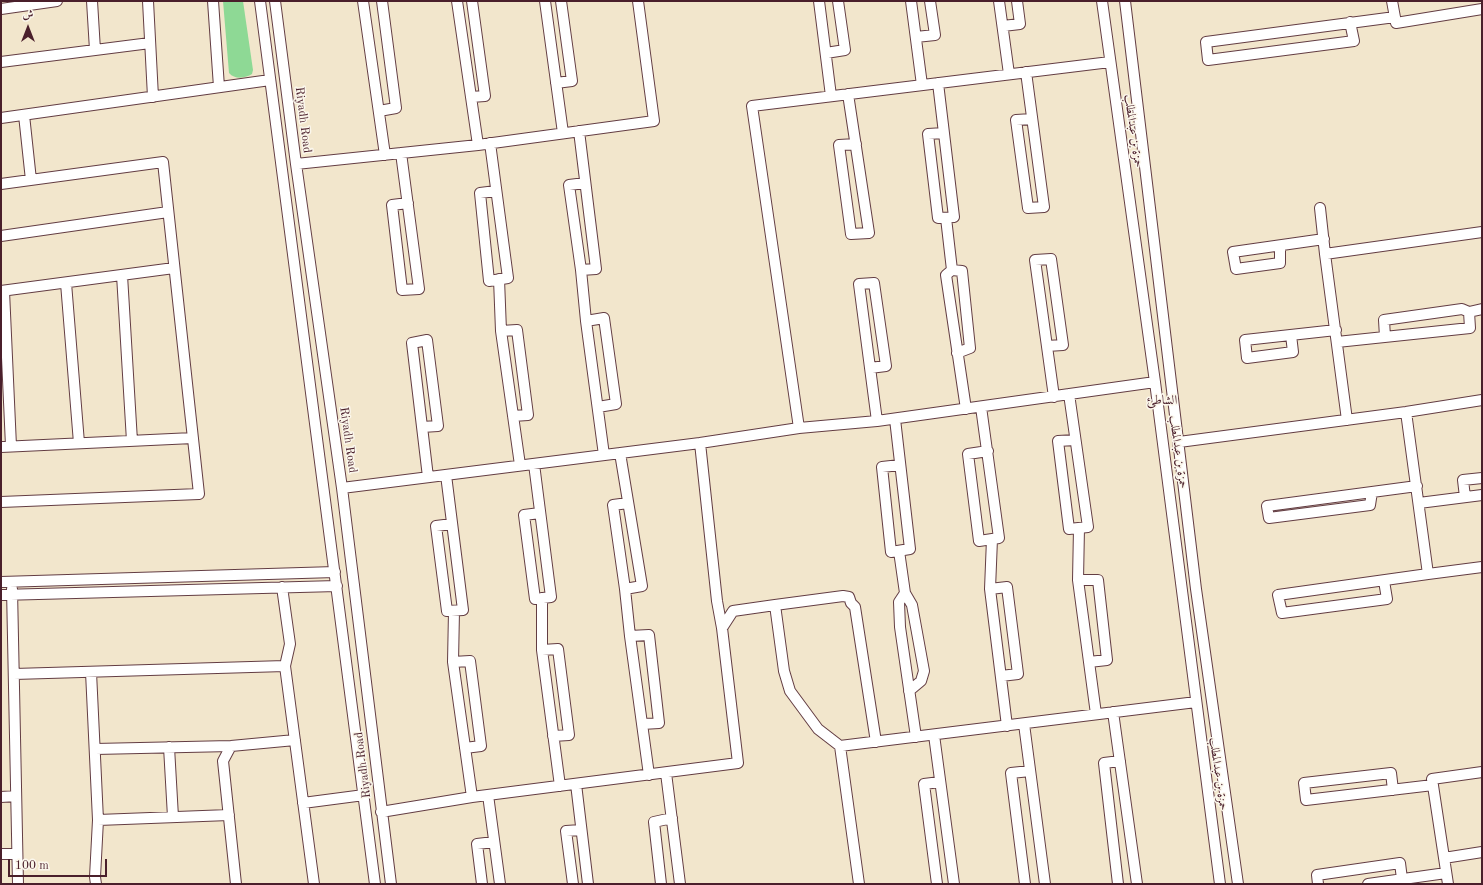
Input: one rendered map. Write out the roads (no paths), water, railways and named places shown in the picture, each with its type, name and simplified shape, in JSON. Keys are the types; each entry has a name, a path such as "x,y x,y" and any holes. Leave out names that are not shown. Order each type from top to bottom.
{"street":[{"path":"1,9 57,1"},
{"path":"92,1 95,50"},
{"path":"148,1 153,97"},
{"path":"213,1 219,88"},
{"path":"260,1 376,884"},
{"name":"Riyadh Road","path":"275,1 296,164 342,488 391,884"},
{"path":"363,1 385,155"},
{"path":"379,111 396,108 382,1"},
{"path":"457,1 478,145"},
{"path":"471,97 485,96 472,1"},
{"path":"544,1 563,133"},
{"path":"556,83 572,81 561,1"},
{"path":"296,164 478,145 654,121 638,1"},
{"path":"819,1 831,96"},
{"path":"826,53 844,50 838,1"},
{"path":"911,1 922,85"},
{"path":"916,37 934,35 930,1"},
{"path":"999,1 1009,74"},
{"path":"1003,26 1020,24 1017,1"},
{"name":"حمزة بن عبدالمطلب","path":"1102,1 1178,551 1181,586 1220,884"},
{"name":"حمزة بن عبدالمطلب","path":"1125,1 1196,589 1238,884"},
{"path":"1392,1 1396,23 1482,9"},
{"path":"1350,22 1354,41 1208,60 1206,42 1350,22 1395,16"},
{"path":"1,62 150,43"},
{"path":"799,428 752,106 1110,62"},
{"path":"1026,72 1044,207 1028,208 1016,120 1032,119"},
{"path":"1,118 270,80"},
{"path":"938,83 944,133 954,217 938,218 928,134 944,133"},
{"path":"848,94 856,144 869,233 851,234 839,145 856,144"},
{"path":"24,115 31,180"},
{"path":"579,131 596,269 581,270"},
{"path":"490,143 508,278 490,281 480,193 496,191"},
{"path":"401,153 408,203 419,289 402,290 392,206 408,203"},
{"path":"1,184 163,162 199,494 1,502"},
{"path":"585,183 569,185 604,455"},
{"path":"1320,208 1347,420"},
{"path":"1,236 168,212"},
{"path":"946,218 952,270"},
{"path":"1325,254 1482,232"},
{"path":"1280,246 1280,263 1236,269 1233,252 1324,239"},
{"path":"1047,346 1063,345 1051,259 1035,260 1047,346 1054,396"},
{"path":"174,268 2,291 6,447 193,438"},
{"path":"957,353 970,348 962,271 952,270 946,275 957,353 966,409"},
{"path":"122,275 132,441"},
{"path":"499,279 501,331 520,465"},
{"path":"66,283 79,443"},
{"path":"870,368 886,366 874,283 859,284 870,368 877,421"},
{"path":"1385,337 1384,320 1462,309 1469,312 1482,309"},
{"path":"1337,342 1470,328 1469,312"},
{"path":"586,321 604,318 616,404 598,407"},
{"path":"501,331 517,330 528,415 513,416"},
{"path":"1291,335 1293,352 1247,358 1245,340 1336,330"},
{"path":"422,427 438,426 427,340 412,343 422,427 428,477"},
{"path":"342,488 700,443 799,428 894,419 1155,382"},
{"path":"1069,394 1088,527 1069,529 1058,441 1075,440"},
{"path":"1179,442 1406,412 1482,400"},
{"path":"982,407 988,451 999,538 979,541 968,454 988,451"},
{"path":"1406,412 1428,574"},
{"path":"894,419 900,465 910,549 891,552 882,466 900,465"},
{"path":"382,812 472,797 738,763 722,628 717,601 700,443"},
{"path":"620,453 642,586 625,590"},
{"path":"534,464 551,597 535,599 524,515 540,513"},
{"path":"446,475 463,610 447,611 436,526 452,524"},
{"path":"1466,497 1463,480 1482,478"},
{"path":"1372,492 1370,505 1269,518 1267,506 1372,492 1417,486"},
{"path":"1419,503 1482,495"},
{"path":"628,503 613,504 649,775"},
{"path":"1079,528 1078,580 1096,714"},
{"path":"992,539 990,589 1007,726"},
{"path":"899,551 905,593 912,605 924,671 921,681 909,691"},
{"path":"1178,551 1192,554"},
{"path":"1384,581 1387,600 1282,613 1278,595 1482,567"},
{"path":"1,582 335,572"},
{"path":"1078,580 1098,580 1107,660 1089,662"},
{"path":"12,581 18,884"},
{"path":"1,595 337,586"},
{"path":"1181,586 1196,589"},
{"path":"282,587 290,644 285,666 314,884"},
{"path":"990,589 1007,587 1018,674 1001,676"},
{"path":"905,593 900,602 900,627 916,737"},
{"path":"717,601 733,611 850,596 851,603 855,607 876,742"},
{"path":"542,598 542,650 560,786"},
{"path":"775,605 784,671 790,691 818,729 840,746 1196,702"},
{"path":"454,611 453,662 472,797"},
{"path":"722,628 733,611"},
{"path":"630,636 649,635 659,723 642,724"},
{"path":"542,650 558,649 569,735 553,736"},
{"path":"453,662 470,661 481,746 465,748"},
{"path":"14,674 285,666"},
{"path":"91,672 98,820 95,877 96,884"},
{"path":"1113,712 1137,884"},
{"path":"1024,724 1045,884"},
{"path":"934,735 954,884"},
{"path":"95,749 231,746 295,740"},
{"path":"218,746 223,761 236,884"},
{"path":"223,761 231,746"},
{"path":"840,746 859,884"},
{"path":"169,748 173,817"},
{"path":"1118,884 1104,763 1120,761"},
{"path":"1025,884 1011,773 1030,771"},
{"path":"666,772 680,884"},
{"path":"1448,884 1432,779 1482,772"},
{"path":"1393,790 1391,773 1304,783 1306,800 1393,790 1433,785"},
{"path":"937,884 924,784 940,782"},
{"path":"576,784 588,884"},
{"path":"303,803 364,795"},
{"path":"488,795 500,884"},
{"path":"1,797 16,796"},
{"path":"98,820 229,815"},
{"path":"662,884 654,822 672,818"},
{"path":"573,884 566,831 581,830"},
{"path":"482,884 477,844 494,842"},
{"path":"1444,858 1482,852"},
{"path":"1,854 18,854"},
{"path":"1318,884 1317,875 1400,863 1402,879"},
{"path":"1368,884 1446,873"}],"district":[{"name":"الشاطئ","path":"1162,401"}]}
